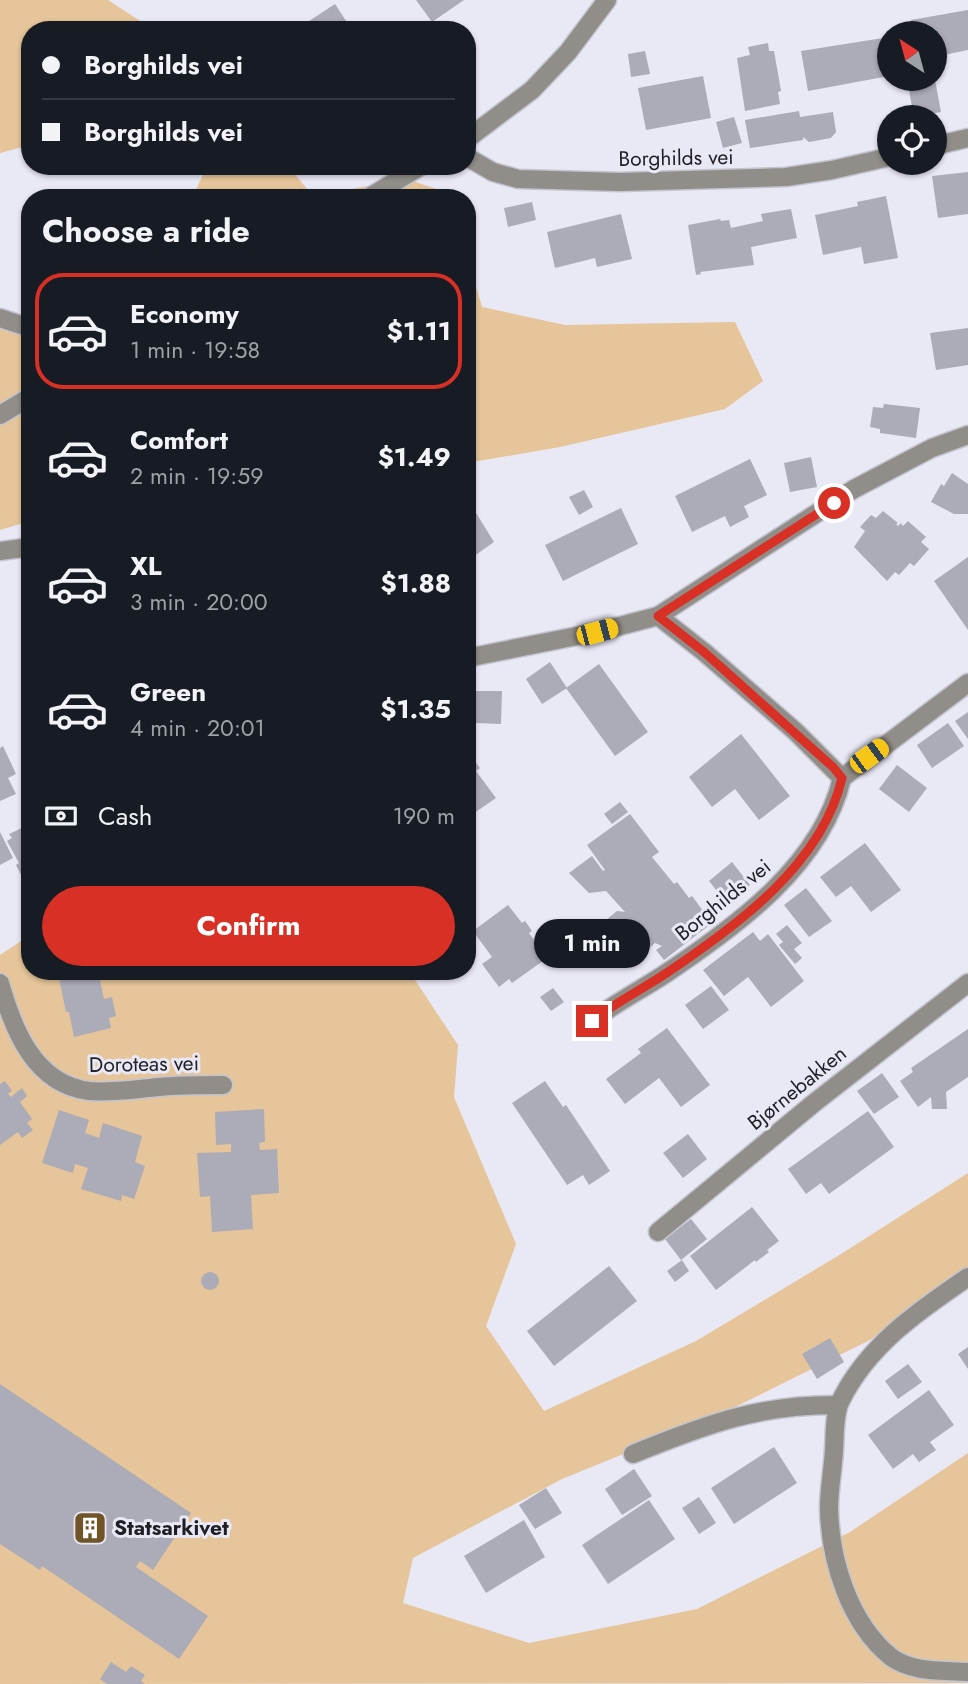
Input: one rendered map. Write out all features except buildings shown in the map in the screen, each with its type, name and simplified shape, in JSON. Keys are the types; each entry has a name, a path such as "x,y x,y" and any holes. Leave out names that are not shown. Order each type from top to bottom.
{"street":[{"path":"476,132 533,90 568,52 607,0"},
{"path":"947,143 968,138"},
{"name":"Borghilds vei","path":"476,162 493,172 518,179 620,182 786,177 877,160"},
{"path":"383,189 406,175"},
{"path":"0,317 21,325"},
{"path":"0,415 21,402"},
{"path":"476,656 597,632 658,616 854,489 932,448 968,435"},
{"path":"0,551 21,548"},
{"path":"658,616 786,723 842,778 968,683"},
{"name":"Borghilds vei","path":"592,1021 700,949 785,881 804,856 837,800 842,778"},
{"name":"Doroteas vei","path":"0,983 17,1034 30,1054 41,1068 72,1087 107,1091 223,1085"},
{"name":"Bjørnebakken","path":"658,1231 814,1103 968,983"},
{"path":"968,1278 897,1328 871,1356 838,1405 830,1508 840,1574 853,1609 870,1634 891,1656 911,1668 968,1672"},
{"path":"633,1454 706,1424 738,1415 791,1406 838,1405"}],"shaded area":[{"path":"0,0 108,0 140,21 21,21 21,147 0,153"},
{"path":"203,175 296,175 307,189 196,189"},
{"path":"407,179 436,189 352,189"},
{"path":"476,286 482,307 565,325 735,322 763,381 725,409 560,447 476,461"},
{"path":"21,317 21,524 0,530 0,318"},
{"path":"21,941 21,980 415,980 458,1045 454,1097 516,1244 486,1326 544,1411 696,1341 841,1254 968,1173 968,1281 868,1341 719,1415 562,1479 413,1558 403,1603 529,1643 697,1609 850,1532 968,1453 968,1683 0,1684 0,955"}],"place":[{"name":"Statsarkivet","path":"90,1528"}],"route":[{"path":"592,1021 700,949 785,881 804,856 837,800 842,778 833,767 704,652 658,616 834,503"}]}
